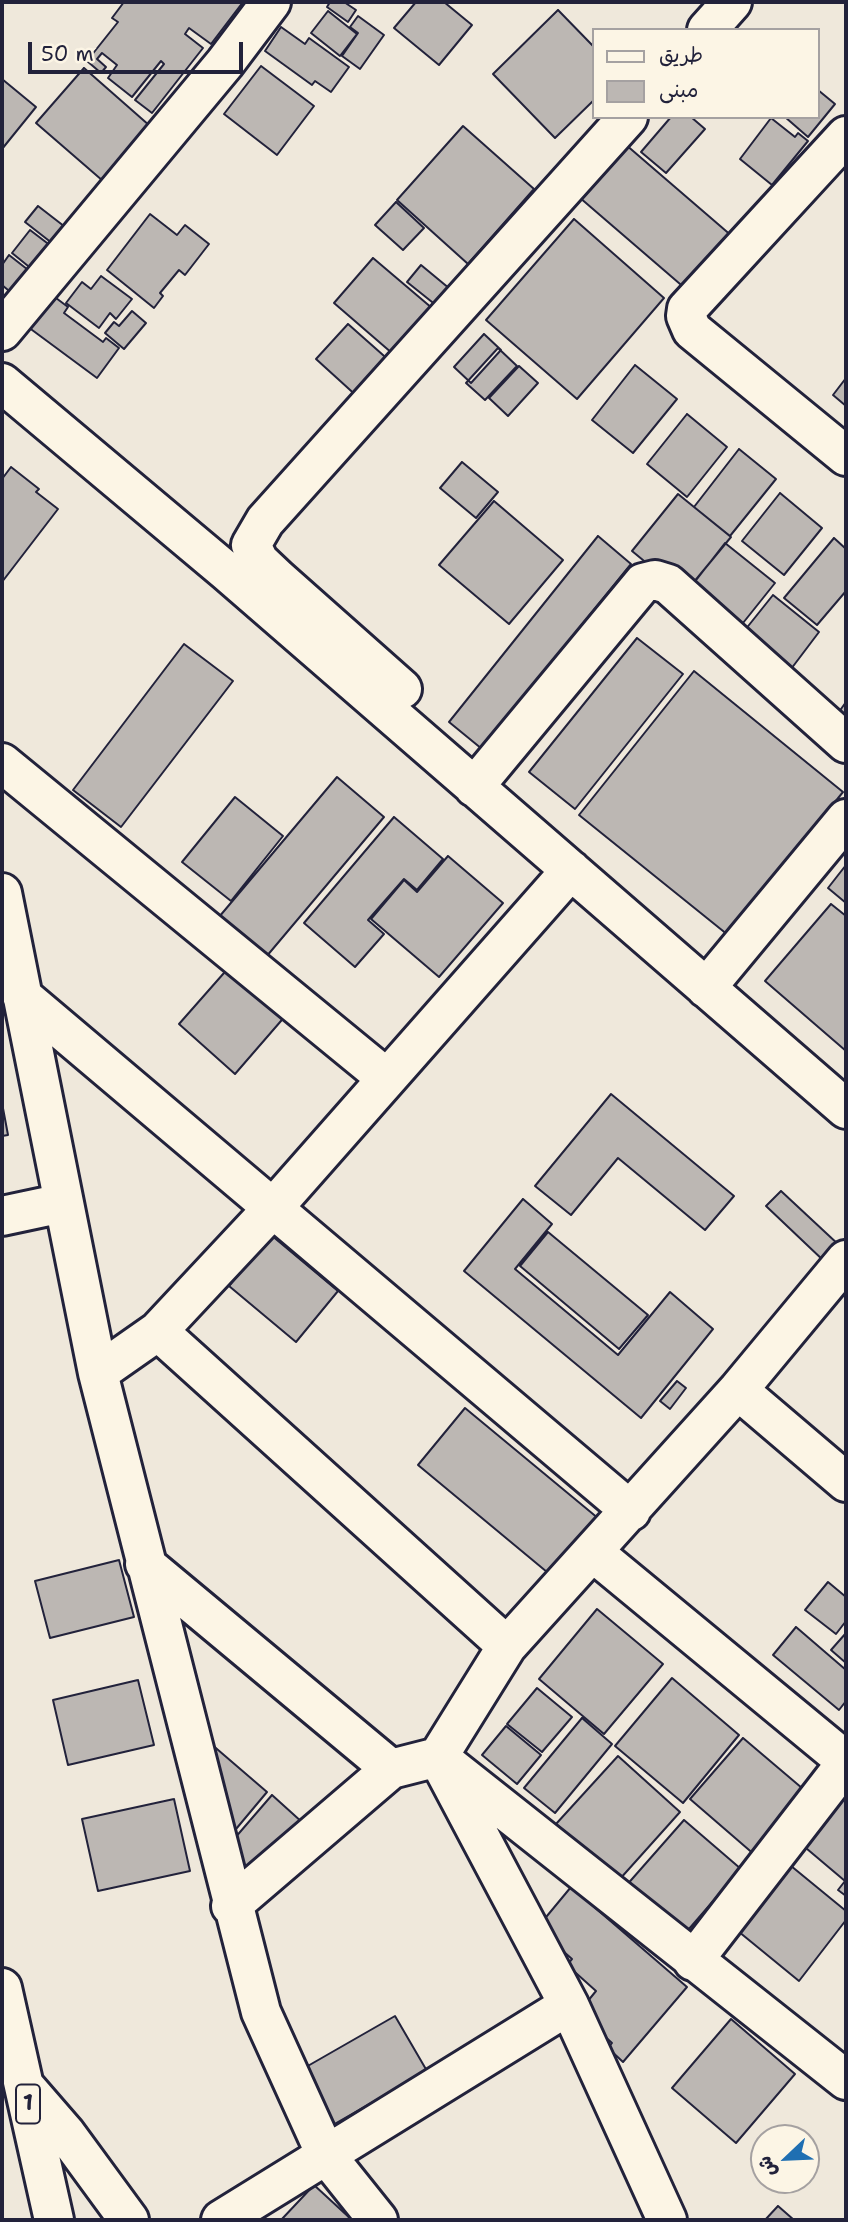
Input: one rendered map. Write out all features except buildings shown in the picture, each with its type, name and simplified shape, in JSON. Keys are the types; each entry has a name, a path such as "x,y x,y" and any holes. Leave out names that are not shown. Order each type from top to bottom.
{"main road":[{"path":"2,331 225,63 271,2"},
{"path":"709,28 732,2"},
{"path":"626,119 265,521 251,545 259,561 482,777 571,870 846,1109"},
{"path":"838,160 687,309 686,316 692,330 846,456"},
{"path":"2,383 226,571 482,777"},
{"path":"482,777 643,583 655,580 668,584 846,743"},
{"path":"2,763 385,1077"},
{"path":"706,988 846,818"},
{"path":"98,1373 158,1331 273,1208 385,1077 571,870"},
{"path":"2,893 98,1373 231,1906 261,2012 326,2155 378,2220"},
{"path":"22,996 631,1511"},
{"path":"2,1216 64,1203"},
{"path":"231,1906 391,1769 438,1757 507,1646 594,1553 738,1390 846,1260"},
{"path":"158,1331 507,1646"},
{"path":"738,1390 846,1482"},
{"path":"594,1553 846,1762 693,1961"},
{"path":"145,1564 391,1769"},
{"path":"438,1757 846,2080"},
{"path":"438,1757 569,2005 667,2220"},
{"name":"1","path":"2,1988 54,2220"},
{"path":"221,2220 569,2005"},
{"path":"23,2084 66,2134 129,2220"}]}
